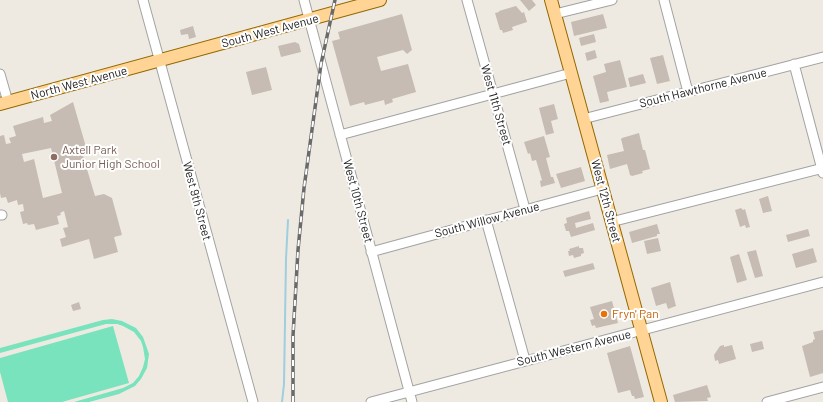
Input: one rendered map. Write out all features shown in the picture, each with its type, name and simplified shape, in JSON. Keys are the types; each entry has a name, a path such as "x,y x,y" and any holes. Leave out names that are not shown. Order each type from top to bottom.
{"main road":[{"name":"South West Avenue","path":"159,61 380,0"},
{"name":"West 12th Street","path":"551,0 661,402"},
{"name":"North West Avenue","path":"4,103 159,61"}],"street":[{"name":"West 9th Street","path":"143,0 253,402"},
{"name":"West 10th Street","path":"304,0 412,402"},
{"name":"West 11th Street","path":"467,0 525,209"},
{"path":"555,14 612,0"},
{"path":"664,0 688,92"},
{"name":"South Hawthorne Avenue","path":"583,119 823,57"},
{"path":"611,222 822,171 794,64"},
{"path":"340,135 571,73"},
{"path":"0,74 4,103"},
{"name":"South Willow Avenue","path":"371,252 602,189"},
{"path":"486,220 525,360"},
{"name":"South Western Avenue","path":"371,402 823,282"},
{"path":"767,402 823,387"}],"green space":[{"path":"112,319 122,321 136,328 143,337 149,354 147,368 141,379 135,386 119,394 89,402 74,402 123,388 133,383 139,376 145,359 143,347 141,341 134,332 123,326 117,324 106,324 0,353 0,348 103,320"},
{"path":"113,326 129,383 62,402 8,402 0,372 0,358"}],"building":[{"path":"520,0 532,0 536,5 529,11"},
{"path":"516,6 522,13 524,12 527,22 512,27 513,30 503,33 502,30 500,30 495,13"},
{"path":"402,14 412,50 407,54 403,50 377,57 381,71 408,64 416,92 392,99 393,102 385,105 384,100 365,105 364,102 350,106 332,41 340,39 338,32"},
{"path":"603,14 607,28 574,36 571,22"},
{"path":"193,26 196,37 189,39 188,34 181,35 180,30"},
{"path":"594,34 596,42 581,46 579,38"},
{"path":"295,42 299,44 301,52 281,57 278,46"},
{"path":"595,50 597,58 587,61 585,53"},
{"path":"663,55 670,81 657,84 650,58"},
{"path":"620,60 627,87 607,92 609,101 600,103 593,76 606,72 604,64"},
{"path":"266,67 272,90 252,95 246,72"},
{"path":"643,74 646,83 630,87 628,78"},
{"path":"73,102 88,154 83,156 95,196 104,194 112,198 122,235 114,237 118,252 94,259 89,239 62,247 60,239 66,237 63,228 68,227 64,211 60,213 61,215 57,216 59,224 36,230 34,224 23,224 20,212 24,211 23,204 18,205 17,200 8,203 6,197 1,198 0,136 4,135 6,144 11,143 9,138 16,136 13,126 43,117 44,123 52,121 50,115","holes":["51,148 62,193 43,198 34,159 24,162 22,154"]},
{"path":"554,104 558,119 551,121 554,133 546,135 539,108"},
{"path":"639,133 650,169 632,176 630,175 627,164 610,169 607,155 624,151 621,139"},
{"path":"544,136 550,157 546,158 551,177 553,177 555,183 541,187 540,181 542,180 536,160 532,161 530,153 528,154 524,142"},
{"path":"581,167 585,181 561,188 556,174"},
{"path":"768,196 772,211 763,213 759,199"},
{"path":"741,208 743,210 745,209 750,227 746,228 745,225 740,227 735,210"},
{"path":"589,211 591,219 575,223 576,228 593,223 595,230 571,237 569,231 566,231 564,224 567,223 566,218"},
{"path":"657,224 660,234 632,243 629,232"},
{"path":"808,229 810,236 788,242 786,235"},
{"path":"658,238 661,251 647,254 644,241"},
{"path":"579,246 579,248 583,248 584,253 581,254 581,256 574,258 573,255 569,256 569,249"},
{"path":"813,248 817,262 796,268 792,254"},
{"path":"756,250 763,276 755,278 747,252"},
{"path":"739,254 747,280 737,283 730,257"},
{"path":"593,263 595,269 565,277 563,271"},
{"path":"670,282 676,306 668,309 666,303 656,306 651,288"},
{"path":"612,301 618,323 596,328 595,325 592,326 590,320 594,319 590,307"},
{"path":"79,302 81,309 73,311 71,305"},
{"path":"823,330 823,373 810,377 802,346 813,342 815,339 813,332"},
{"path":"762,341 764,349 752,352 750,344"},
{"path":"724,345 724,347 732,345 736,359 719,364 718,360 715,361 714,355 720,346"},
{"path":"630,346 644,397 635,399 630,390 618,393 607,353"},
{"path":"707,385 711,397 707,398 708,401 675,402 673,395"}],"waterway":[{"path":"282,402 284,384 288,220"}],"railway":[{"path":"293,402 293,336 298,250 304,188 321,64 335,0"}],"place":[{"name":"Axtell Park Junior High School","path":"54,157"},
{"name":"Fryn' Pan","path":"604,314"}]}
